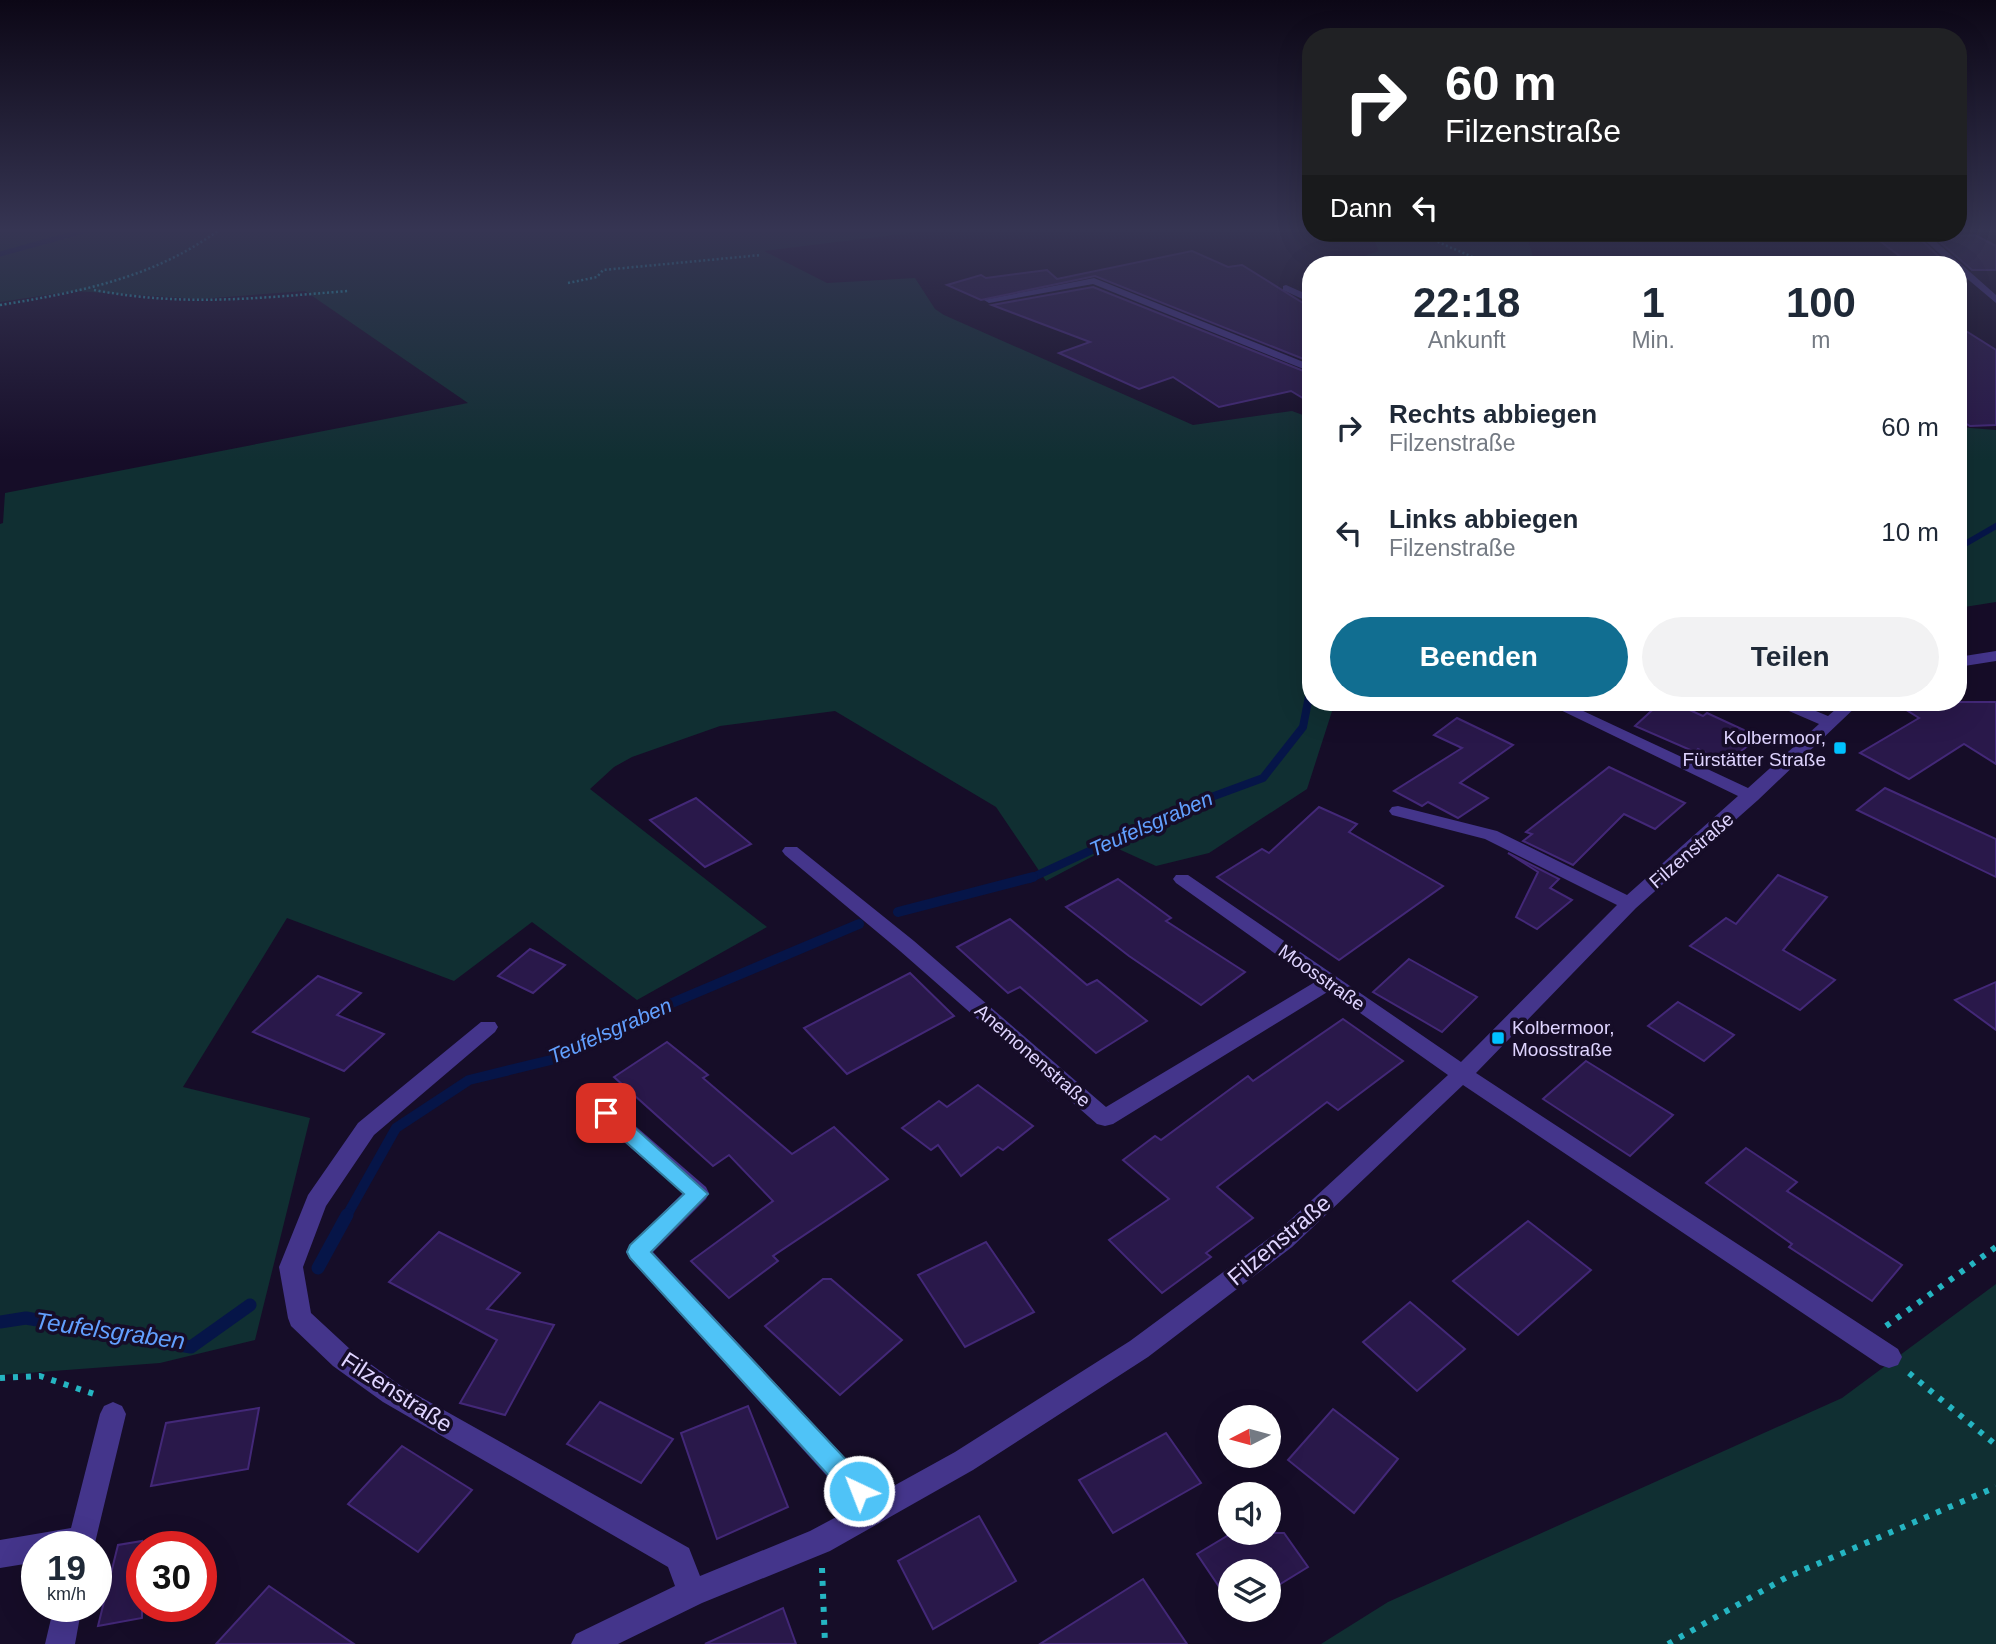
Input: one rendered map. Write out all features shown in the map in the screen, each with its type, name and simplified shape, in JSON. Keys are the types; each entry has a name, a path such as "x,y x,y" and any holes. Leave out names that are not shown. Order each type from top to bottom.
{"street":[{"path":"1157,307 1302,365"},
{"path":"1967,661 1996,656"},
{"name":"Filzenstraße","path":"1571,711 1752,796"},
{"path":"1802,711 1827,722"},
{"name":"Filzenstraße","path":"586,1644 692,1593 820,1541 877,1511 964,1461 1139,1349 1273,1248 1462,1074 1629,905 1752,796 1841,711"},
{"path":"1398,811 1491,835 1629,905"},
{"name":"Anemonenstraße","path":"791,851 907,946 1105,1118 1330,982"},
{"name":"Moosstraße","path":"1182,879 1462,1074 1889,1357"},
{"name":"Filzenstraße","path":"488,1027 366,1129 316,1202 291,1267 300,1318 342,1357 392,1394 679,1558 692,1593"},
{"path":"587,1097 698,1194 638,1252 877,1511"},
{"path":"84,1531 113,1414"},
{"path":"0,1555 21,1551"},
{"path":"60,1644 65,1622"}],"path":[{"path":"1865,1341 1996,1247"},
{"path":"1889,1357 1996,1445"},
{"path":"0,1378 40,1376 104,1398 113,1414"},
{"path":"1668,1644 1723,1608 1911,1521 1996,1487"},
{"path":"820,1541 825,1644"}],"green space":[{"path":"328,307 934,307 944,315 1193,425 1292,411 1302,415 1302,711 1332,711 1307,789 1209,853 1156,866 1112,846 1046,881 996,807 835,711 720,726 632,757 614,767 590,789 767,927 637,1000 532,922 454,981 287,918 183,1087 310,1118 255,1340 160,1363 0,1375 0,524 3,523 5,493 468,403"},
{"path":"1967,428 1996,430 1996,602 1967,607"},
{"path":"1996,1284 1996,1644 1321,1644 1388,1602 1842,1398"}],"building":[{"path":"997,307 1142,307 1302,370 1302,398 1291,391 1219,407 1173,377 1139,389 1059,353 1090,342"},
{"path":"1172,307 1302,307 1302,358"},
{"path":"1967,332 1996,350 1996,425 1967,424"},
{"path":"1967,702 1996,702 1996,764 1964,744 1909,779 1860,753 1919,718 1908,711 1967,711"},
{"path":"1651,711 1692,711 1703,716 1707,713 1759,737 1726,763 1698,749 1695,752 1635,726"},
{"path":"1457,718 1513,745 1460,783 1488,798 1458,818 1428,802 1422,806 1394,791 1462,748 1434,735"},
{"path":"1609,767 1685,803 1655,829 1624,814 1573,865 1523,841 1532,834 1526,832"},
{"path":"1885,788 1996,839 1996,877 1857,810"},
{"path":"696,798 751,844 705,867 650,820"},
{"path":"1319,807 1357,824 1349,832 1443,886 1339,960 1217,877 1262,849 1269,853"},
{"path":"1508,853 1559,879 1550,888 1572,900 1537,929 1516,917 1538,872"},
{"path":"1778,875 1827,897 1783,950 1835,980 1800,1010 1690,946 1726,918 1736,924"},
{"path":"1118,879 1171,918 1166,921 1245,972 1201,1005 1129,956 1066,907"},
{"path":"1010,919 1087,985 1097,980 1147,1021 1096,1053 1020,987 1008,993 957,947"},
{"path":"530,949 565,965 533,993 498,976"},
{"path":"1409,959 1477,997 1442,1032 1373,992"},
{"path":"910,973 954,1016 847,1074 804,1028"},
{"path":"318,976 361,993 337,1015 384,1034 344,1071 253,1032"},
{"path":"1996,982 1996,1030 1955,1000"},
{"path":"1678,1002 1734,1035 1704,1061 1648,1026"},
{"path":"1343,1019 1403,1061 1338,1110 1327,1102 1217,1187 1253,1218 1206,1253 1211,1257 1162,1293 1109,1240 1169,1199 1123,1160 1155,1136 1161,1140 1248,1076 1253,1081"},
{"path":"667,1042 708,1075 703,1078 792,1154 834,1127 888,1179 773,1256 778,1261 729,1298 691,1261 773,1201 729,1155 713,1166 614,1077"},
{"path":"1586,1061 1673,1115 1630,1156 1543,1099"},
{"path":"978,1085 1033,1126 1003,1150 998,1147 961,1176 938,1145 931,1150 902,1128 939,1101 947,1107"},
{"path":"1746,1148 1797,1182 1787,1191 1902,1265 1872,1301 1789,1247 1792,1244 1706,1183"},
{"path":"1528,1221 1591,1270 1518,1335 1453,1281"},
{"path":"439,1232 520,1273 487,1309 554,1325 505,1415 460,1403 497,1340 389,1282"},
{"path":"986,1242 1034,1312 965,1347 918,1275"},
{"path":"823,1279 831,1279 902,1340 840,1395 765,1326"},
{"path":"1410,1302 1465,1349 1417,1391 1363,1342"},
{"path":"600,1402 673,1439 641,1483 567,1444"},
{"path":"748,1406 788,1507 717,1539 681,1433"},
{"path":"259,1408 248,1469 151,1486 166,1423"},
{"path":"1333,1409 1398,1459 1354,1513 1288,1460"},
{"path":"1166,1433 1201,1483 1113,1533 1079,1480"},
{"path":"402,1446 472,1490 418,1552 348,1504"},
{"path":"979,1516 1016,1581 933,1629 898,1561"},
{"path":"1281,1533 1284,1533 1308,1567 1281,1584 1281,1559 1218,1559 1218,1585 1197,1554 1218,1541 1218,1545 1281,1545"},
{"path":"126,1544 126,1621 98,1626 99,1622 112,1622 112,1569 118,1545"},
{"path":"1143,1579 1187,1644 1040,1644"},
{"path":"269,1586 354,1644 216,1644"},
{"path":"783,1608 796,1644 705,1644"}],"waterway":[{"name":"Teufelsgraben","path":"1967,543 1996,526"},
{"name":"Teufelsgraben","path":"1029,879 1187,806 1263,778 1303,727 1306,711"},
{"name":"Teufelsgraben","path":"898,912 1033,877"},
{"name":"Teufelsgraben","path":"346,1217 396,1128 469,1080 555,1059 653,1011 859,924"},
{"name":"Teufelsgraben","path":"318,1268 347,1215"},
{"name":"Teufelsgraben","path":"0,1322 26,1318 191,1347 250,1305"}],"place":[{"name":"Kolbermoor, Fürstätter Straße","path":"1840,748"},
{"name":"Kolbermoor, Moosstraße","path":"1498,1038"}],"route":[{"path":"606,1113 698,1194 638,1252 859,1491"}]}
